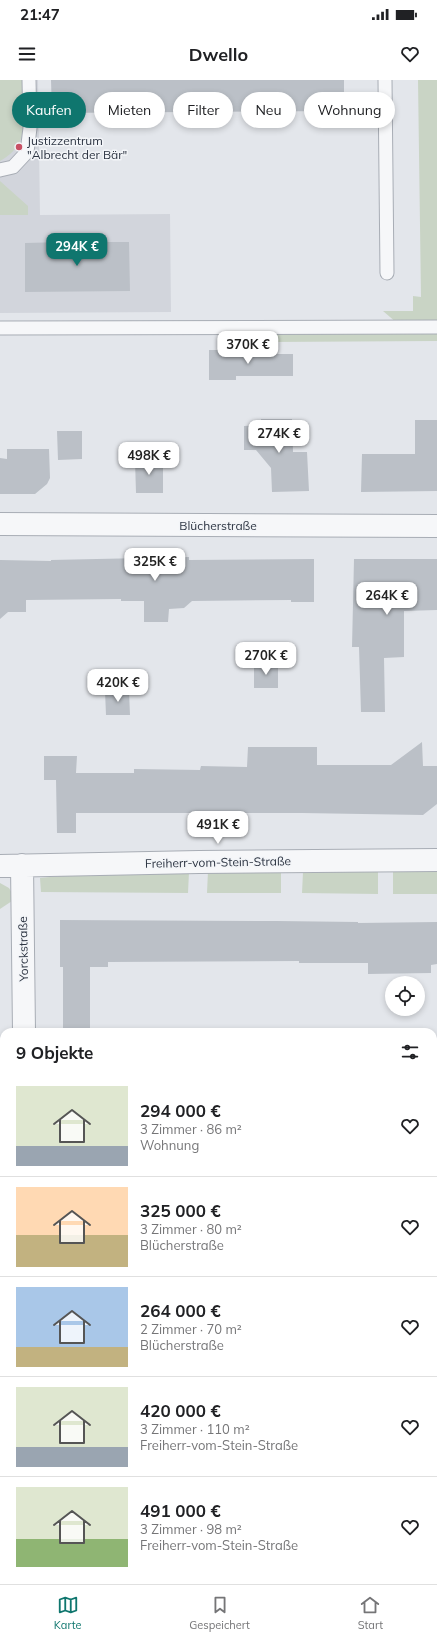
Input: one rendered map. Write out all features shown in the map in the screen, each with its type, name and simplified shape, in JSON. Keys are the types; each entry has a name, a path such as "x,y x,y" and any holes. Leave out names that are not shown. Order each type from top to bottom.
{"street":[{"name":"Blücherstraße","path":"0,524 437,526"},
{"name":"Freiherr-vom-Stein-Straße","path":"0,866 437,860"},
{"name":"Yorckstraße","path":"22,865 24,1028"}],"lane":[{"path":"0,170 13,167 27,152 30,128 29,80"},
{"path":"385,80 387,273"},
{"path":"0,328 437,327"}],"shaded area":[{"path":"0,80 38,80 38,92 12,92 12,128 39,128 40,215 170,214 171,312 0,313"}],"green space":[{"path":"0,80 22,80 23,92 12,92 12,128 23,128 20,142 7,157 0,161"},
{"path":"418,80 437,80 437,322 397,323 383,311 413,311 413,296 421,297"},
{"path":"0,181 28,206 28,215 0,215"},
{"path":"437,332 437,341 270,342 269,333"},
{"path":"208,871 281,872 281,893 207,893"},
{"path":"189,872 188,893 41,892 40,878 89,873"},
{"path":"303,872 378,872 378,894 302,893"},
{"path":"393,872 437,872 437,894 393,894"},
{"path":"0,883 9,888 13,895 12,901 0,909"}],"building":[{"path":"51,80 344,80 344,92 304,92 304,111 296,111 296,92 241,92 241,112 233,112 233,92 173,92 173,112 165,112 165,92 94,92 94,113 86,113 86,92 51,92"},
{"path":"129,242 130,291 25,292 25,243"},
{"path":"209,350 236,350 236,354 293,354 293,376 236,376 236,380 209,380"},
{"path":"261,419 292,419 293,452 307,452 309,491 272,492 271,468 256,450 244,450 244,426 261,425"},
{"path":"415,420 437,420 437,491 361,492 362,454 415,454"},
{"path":"57,431 82,431 82,459 58,460"},
{"path":"7,449 49,449 50,478 47,484 35,494 0,494 0,458 7,459"},
{"path":"163,459 163,493 136,493 135,460"},
{"path":"189,557 189,560 314,559 314,602 291,602 291,600 192,601 184,608 169,609 168,622 144,622 144,601 121,601 121,599 26,600 26,612 8,612 0,619 0,560 51,561"},
{"path":"354,559 437,559 437,610 404,611 404,657 384,658 385,712 361,712 359,647 352,647"},
{"path":"254,664 278,664 278,688 254,688"},
{"path":"105,691 129,691 130,715 106,715"},
{"path":"422,742 423,766 437,766 437,804 423,815 302,813 76,813 76,833 57,833 56,780 44,780 44,756 77,756 76,773 134,773 134,769 200,770 201,766 247,767 248,747 317,747 317,765 391,765"},
{"path":"60,920 358,923 437,922 437,964 431,965 431,973 368,974 368,963 299,963 299,961 108,962 108,967 90,967 90,1028 63,1028 63,967 60,967"}],"place":[{"name":"Justizzentrum \"Albrecht der Bär\"","path":"19,147"}]}
